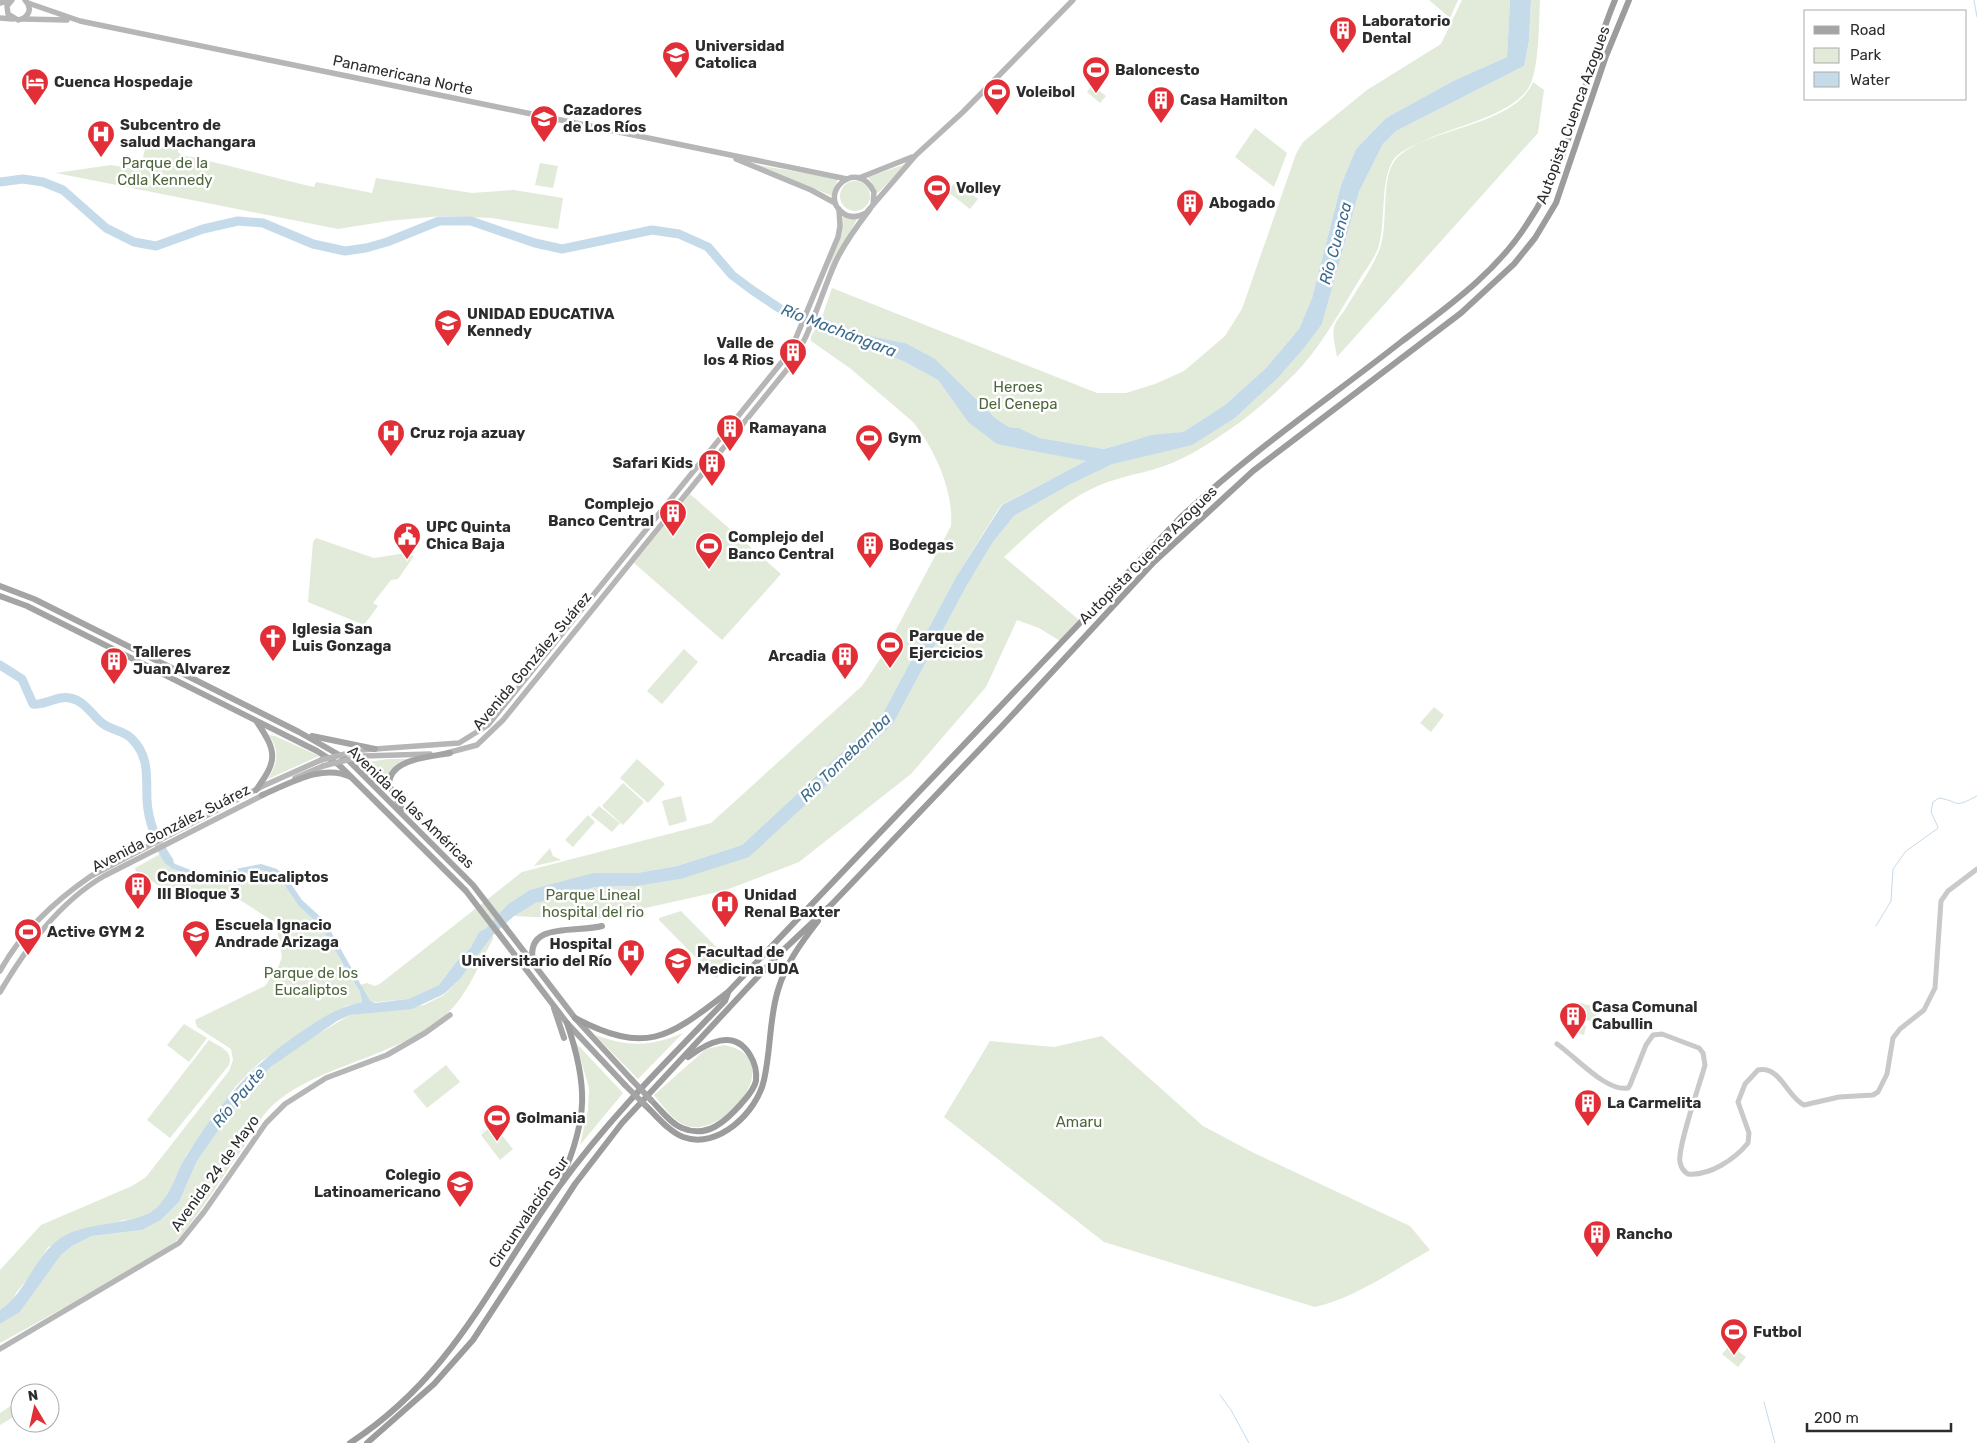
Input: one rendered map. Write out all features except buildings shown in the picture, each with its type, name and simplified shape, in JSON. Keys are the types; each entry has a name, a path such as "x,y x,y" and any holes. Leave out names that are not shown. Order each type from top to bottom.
{"highway":[{"name":"Autopista Cuenca Azogues","path":"728,992 1180,518 1258,450 1461,296 1503,256 1532,216 1556,172 1615,0"},
{"name":"Autopista Cuenca Azogues","path":"715,1023 786,947 831,905 1154,562 1194,523 1270,457 1461,313 1514,264 1535,238 1556,203 1606,56 1629,0"},
{"path":"646,1105 673,1132 695,1140 716,1137 730,1128 744,1115 756,1100 764,1081 772,1016 777,992 784,973 798,948 831,905"},
{"path":"575,1018 599,1031 617,1036 653,1038 671,1032 728,992"},
{"name":"Circunvalación Sur","path":"350,1443 408,1398 451,1351 557,1189 626,1102 725,1000 728,992"},
{"path":"557,1189 573,1152 583,1099 578,1054 567,1023"},
{"name":"Circunvalación Sur","path":"367,1443 414,1404 462,1354 487,1320 574,1184 622,1122 715,1023"},
{"path":"651,1100 680,1127 694,1131 704,1131 718,1126 731,1114 753,1090 756,1081 756,1069 752,1057 742,1045 730,1040 718,1040 704,1045 674,1067"},
{"path":"545,1194 552,1198"}],"main road":[{"path":"0,3 11,0"},
{"path":"11,0 7,10 13,19"},
{"path":"859,178 871,185 874,198 871,207 860,216 848,216 837,207 835,193 837,187 847,179 859,178 896,165 916,155 969,105 1073,0"},
{"name":"Panamericana Norte","path":"23,19 29,12 27,1"},
{"name":"Panamericana Norte","path":"27,1 74,20 750,162 847,179"},
{"name":"Panamericana Norte","path":"0,18 74,20"},
{"name":"Avenida González Suárez","path":"362,753 450,753 477,745 503,720 796,356 841,250 853,230 871,207 916,155"},
{"name":"Panamericana Norte","path":"750,162 817,192 837,207"},
{"name":"Avenida González Suárez","path":"0,992 25,951 74,897 104,876 153,852 164,842 221,808 256,790 322,763 375,749 459,744 488,725 790,352 838,238 840,226 837,207"},
{"name":"Avenida de las Américas","path":"0,586 34,599 299,732 348,760 473,885 513,934 575,1018 651,1100"},
{"name":"Avenida de las Américas","path":"0,596 26,606 317,751 339,765 466,891 567,1023 646,1105"},
{"path":"256,721 269,740 273,759 271,768 256,790"},
{"path":"299,732 332,741 375,749"},
{"path":"406,816 389,785 393,771 403,763 450,753"},
{"name":"Avenida González Suárez","path":"0,971 14,950 38,922 72,888 106,867 150,845 164,842 225,815 322,763"},
{"path":"262,796 319,773 339,773 354,779"},
{"path":"221,808 225,815"},
{"path":"534,964 532,948 538,937 555,931 590,930 602,926"},
{"path":"554,1006 564,1038"},
{"name":"Avenida 24 de Mayo","path":"0,1350 179,1243 204,1212 266,1123 285,1104 326,1078 387,1055 425,1034 450,1015"}],"street":[{"path":"1558,1044 1602,1080 1620,1089 1628,1088 1630,1085 1646,1045 1654,1035 1662,1034 1699,1048 1703,1053 1705,1065 1682,1142 1679,1160 1682,1170 1688,1174 1708,1172 1733,1156 1748,1143 1749,1133 1738,1102 1745,1084 1758,1070 1765,1069 1775,1074 1794,1098 1804,1105 1839,1097 1873,1095 1878,1092 1887,1074 1893,1038 1900,1029 1920,1015 1930,1000 1934,988 1941,901 1966,876 1977,869"}],"green space":[{"path":"1429,0 1458,0 1450,18"},
{"name":"Heroes Del Cenepa","path":"1462,0 1510,0 1507,57 1453,81 1386,118 1356,149 1341,185 1312,298 1299,329 1266,368 1225,405 1183,432 1138,439 1104,449 1040,438 1019,428 1009,427 995,418 905,343 850,332 822,317 832,288 1097,393 1126,393 1155,384 1184,371 1225,336 1242,309 1296,154 1303,142 1367,90 1441,44"},
{"name":"Parque Lineal hospital del rio","path":"1531,0 1540,0 1537,54 1531,83 1514,103 1501,110 1430,138 1397,155 1387,177 1381,235 1376,253 1311,355 1290,379 1246,418 1198,450 1172,463 1105,483 1077,497 1051,515 1004,557 1079,620 1060,641 1039,628 1017,620 986,687 911,774 799,862 726,890 592,920 514,916 536,903 555,896 595,887 638,886 681,879 749,856 893,724 967,585 993,542 1014,516 1069,485 1113,464 1192,444 1235,418 1278,378 1322,324 1359,192 1383,144 1396,131 1524,66 1529,41"},
{"path":"1533,82 1544,90 1538,133 1337,357 1334,327 1368,272 1380,248 1383,238 1386,188 1391,167 1396,159 1410,148 1508,109 1523,97"},
{"name":"Baloncesto","path":"1092,85 1106,96 1100,103 1087,92"},
{"path":"1255,128 1287,153 1274,187 1235,157"},
{"name":"Parque de la Cdla Kennedy","path":"147,140 177,147 178,152 182,155 314,187 316,182 372,193 376,178 472,193 514,190 563,198 558,229 492,218 442,216 388,221 338,229 56,173 111,165 140,170"},
{"path":"540,163 558,166 553,188 535,185"},
{"path":"906,164 878,193 868,177"},
{"path":"757,165 838,179 832,196"},
{"path":"855,181 866,185 870,196 866,207 855,211 844,207 840,196 844,185"},
{"path":"955,182 978,199 970,209 948,192"},
{"path":"843,216 857,219 826,278 842,227"},
{"path":"815,330 903,361 938,380 968,422 1026,449 1087,461 1001,505 956,577 882,715 742,845 677,866 637,873 593,873 507,905 486,928 479,932 471,947 457,961 439,985 408,999 367,1003 360,985 367,983 375,986 381,983 522,872 711,823 862,686 882,656 951,526 949,499 941,471 929,445 913,422 851,369 811,341 811,336"},
{"name":"Complejo del Banco Central","path":"690,494 781,574 722,640 634,563"},
{"path":"316,538 374,558 406,553 414,556 398,579 391,580 373,603 378,606 364,625 308,602 313,542"},
{"path":"684,649 698,662 662,704 647,691"},
{"path":"1434,707 1444,715 1431,732 1420,723"},
{"path":"269,735 319,756 268,779 276,762 275,746"},
{"path":"388,759 409,759 398,764 391,771 387,780 386,792 356,764"},
{"path":"637,759 665,784 648,803 620,778"},
{"path":"623,783 644,802 623,825 602,806"},
{"path":"681,796 687,821 669,826 662,801"},
{"path":"599,806 620,823 612,832 591,815"},
{"path":"588,815 595,822 573,847 565,840"},
{"path":"550,848 553,856 561,860 534,866"},
{"name":"Parque de los Eucaliptos","path":"160,854 171,868 204,881 262,870 273,874 282,881 298,905 321,927 360,992 362,1002 346,1006 261,1061 235,1087 186,1155 169,1195 154,1210 139,1219 123,1220 48,1247 30,1276 16,1293 12,1302 0,1310 0,1270 41,1225 132,1186 146,1177 229,1071 233,1060 231,1049 197,1027 195,1020 265,986 282,957 277,930 268,918 229,893 186,895 158,885 136,871 135,868"},
{"path":"681,911 729,960 730,966 716,978 659,920 659,918"},
{"path":"493,935 493,939 476,973 466,989 456,1004 438,1021 393,1047 319,1077 275,1103 259,1122 195,1218 175,1242 0,1343 0,1324 20,1312 61,1255 72,1246 92,1236 142,1230 161,1220 179,1202 197,1161 244,1094 272,1066 298,1046 350,1015 424,1005 444,995 460,979"},
{"path":"1574,1002 1598,1007 1594,1022 1571,1017"},
{"path":"1568,1021 1586,1026 1584,1035 1566,1030"},
{"path":"184,1024 207,1038 189,1062 167,1045"},
{"path":"683,1033 638,1079 595,1035 618,1042 639,1044 660,1041"},
{"name":"Amaru","path":"1102,1036 1203,1126 1254,1153 1410,1226 1430,1250 1345,1297 1315,1307 1104,1242 944,1117 990,1041 1054,1047"},
{"path":"209,1040 228,1053 230,1056 229,1065 170,1138 147,1120"},
{"path":"576,1043 623,1093 580,1145 588,1110 589,1088"},
{"path":"724,1045 743,1052 752,1064 752,1079 745,1094 733,1109 719,1120 702,1126 682,1124 669,1113 654,1095 706,1049"},
{"path":"446,1065 460,1082 427,1108 413,1091"},
{"name":"Golmania","path":"493,1124 513,1149 500,1160 481,1135"},
{"name":"Futbol","path":"1730,1345 1746,1357 1738,1367 1722,1354"},
{"path":"10,1406 10,1419 0,1425 0,1413"}],"water":[{"path":"1510,0 1531,0 1529,41 1524,66 1396,131 1383,144 1359,192 1322,324 1278,378 1235,418 1192,445 1113,464 1069,485 1014,516 993,542 967,585 893,724 749,857 681,879 638,886 595,887 536,903 514,916 493,935 460,979 444,994 412,1009 350,1015 337,1021 272,1066 244,1094 197,1161 179,1202 161,1220 142,1230 92,1236 72,1246 61,1255 20,1312 0,1324 0,1310 18,1293 39,1261 55,1242 77,1231 138,1217 156,1208 167,1195 184,1160 213,1116 253,1070 285,1043 318,1021 332,1013 362,1002 360,992 321,927 298,905 282,881 273,874 262,870 204,881 171,868 160,854 166,851 175,864 204,875 261,864 277,869 287,878 302,900 325,921 370,1001 375,1003 408,999 439,985 457,961 471,947 479,932 486,928 507,905 530,890 593,873 637,873 677,866 742,845 882,715 956,577 1002,505 1086,461 997,444 968,422 938,380 903,361 815,330 822,317 851,332 905,343 935,359 995,418 1009,427 1019,428 1040,438 1104,449 1152,435 1183,432 1225,405 1266,368 1299,329 1312,298 1341,185 1356,149 1386,118 1453,81 1507,57"}],"waterway":[{"path":"1974,0 1977,17"},
{"name":"Río Machángara","path":"0,182 23,179 43,182 63,190 106,228 134,242 156,246 203,229 238,221 263,223 313,244 345,251 387,242 439,221 471,221 535,243 562,249 652,230 679,234 708,247 732,275 782,310 827,329"},
{"path":"0,665 22,679 33,704 65,697 70,698 84,705 102,723 132,739 142,753 146,768 147,800 151,824 157,840 169,861"},
{"path":"1876,926 1891,901 1893,869 1906,851 1938,827 1931,812 1933,802 1939,798 1960,803 1977,796"},
{"path":"1220,1395 1231,1410 1249,1443"},
{"path":"1764,1402 1775,1443"}],"place":[{"name":"Laboratorio Dental","path":"1343,54"},
{"name":"Universidad Catolica","path":"676,79"},
{"name":"Baloncesto","path":"1096,94"},
{"name":"Cuenca Hospedaje","path":"35,106"},
{"name":"Voleibol","path":"997,116"},
{"name":"Casa Hamilton","path":"1161,124"},
{"name":"Cazadores de Los Ríos","path":"544,143"},
{"name":"Subcentro de salud Machangara","path":"101,158"},
{"name":"Volley","path":"937,212"},
{"name":"Abogado","path":"1190,227"},
{"name":"UNIDAD EDUCATIVA Kennedy","path":"448,347"},
{"name":"Valle de los 4 Rios","path":"793,376"},
{"name":"Ramayana","path":"730,452"},
{"name":"Cruz roja azuay","path":"391,457"},
{"name":"Gym","path":"869,462"},
{"name":"Safari Kids","path":"712,487"},
{"name":"Complejo Banco Central","path":"673,537"},
{"name":"UPC Quinta Chica Baja","path":"407,560"},
{"name":"Bodegas","path":"870,569"},
{"name":"Complejo del Banco Central","path":"709,570"},
{"name":"Iglesia San Luis Gonzaga","path":"273,662"},
{"name":"Parque de Ejercicios","path":"890,669"},
{"name":"Arcadia","path":"845,680"},
{"name":"Talleres Juan Alvarez","path":"114,685"},
{"name":"Condominio Eucaliptos III Bloque 3","path":"138,910"},
{"name":"Unidad Renal Baxter","path":"725,928"},
{"name":"Active GYM 2","path":"28,956"},
{"name":"Escuela Ignacio Andrade Arizaga","path":"196,958"},
{"name":"Hospital Universitario del Río","path":"631,977"},
{"name":"Facultad de Medicina UDA","path":"678,985"},
{"name":"Casa Comunal Cabullin","path":"1573,1040"},
{"name":"La Carmelita","path":"1588,1127"},
{"name":"Golmania","path":"497,1142"},
{"name":"Colegio Latinoamericano","path":"460,1208"},
{"name":"Rancho","path":"1597,1258"},
{"name":"Futbol","path":"1734,1356"}],"water label":[{"name":"Río Cuenca","path":"1335,243"},
{"name":"Río Tomebamba","path":"845,757"},
{"name":"Río Paute","path":"238,1097"}]}
